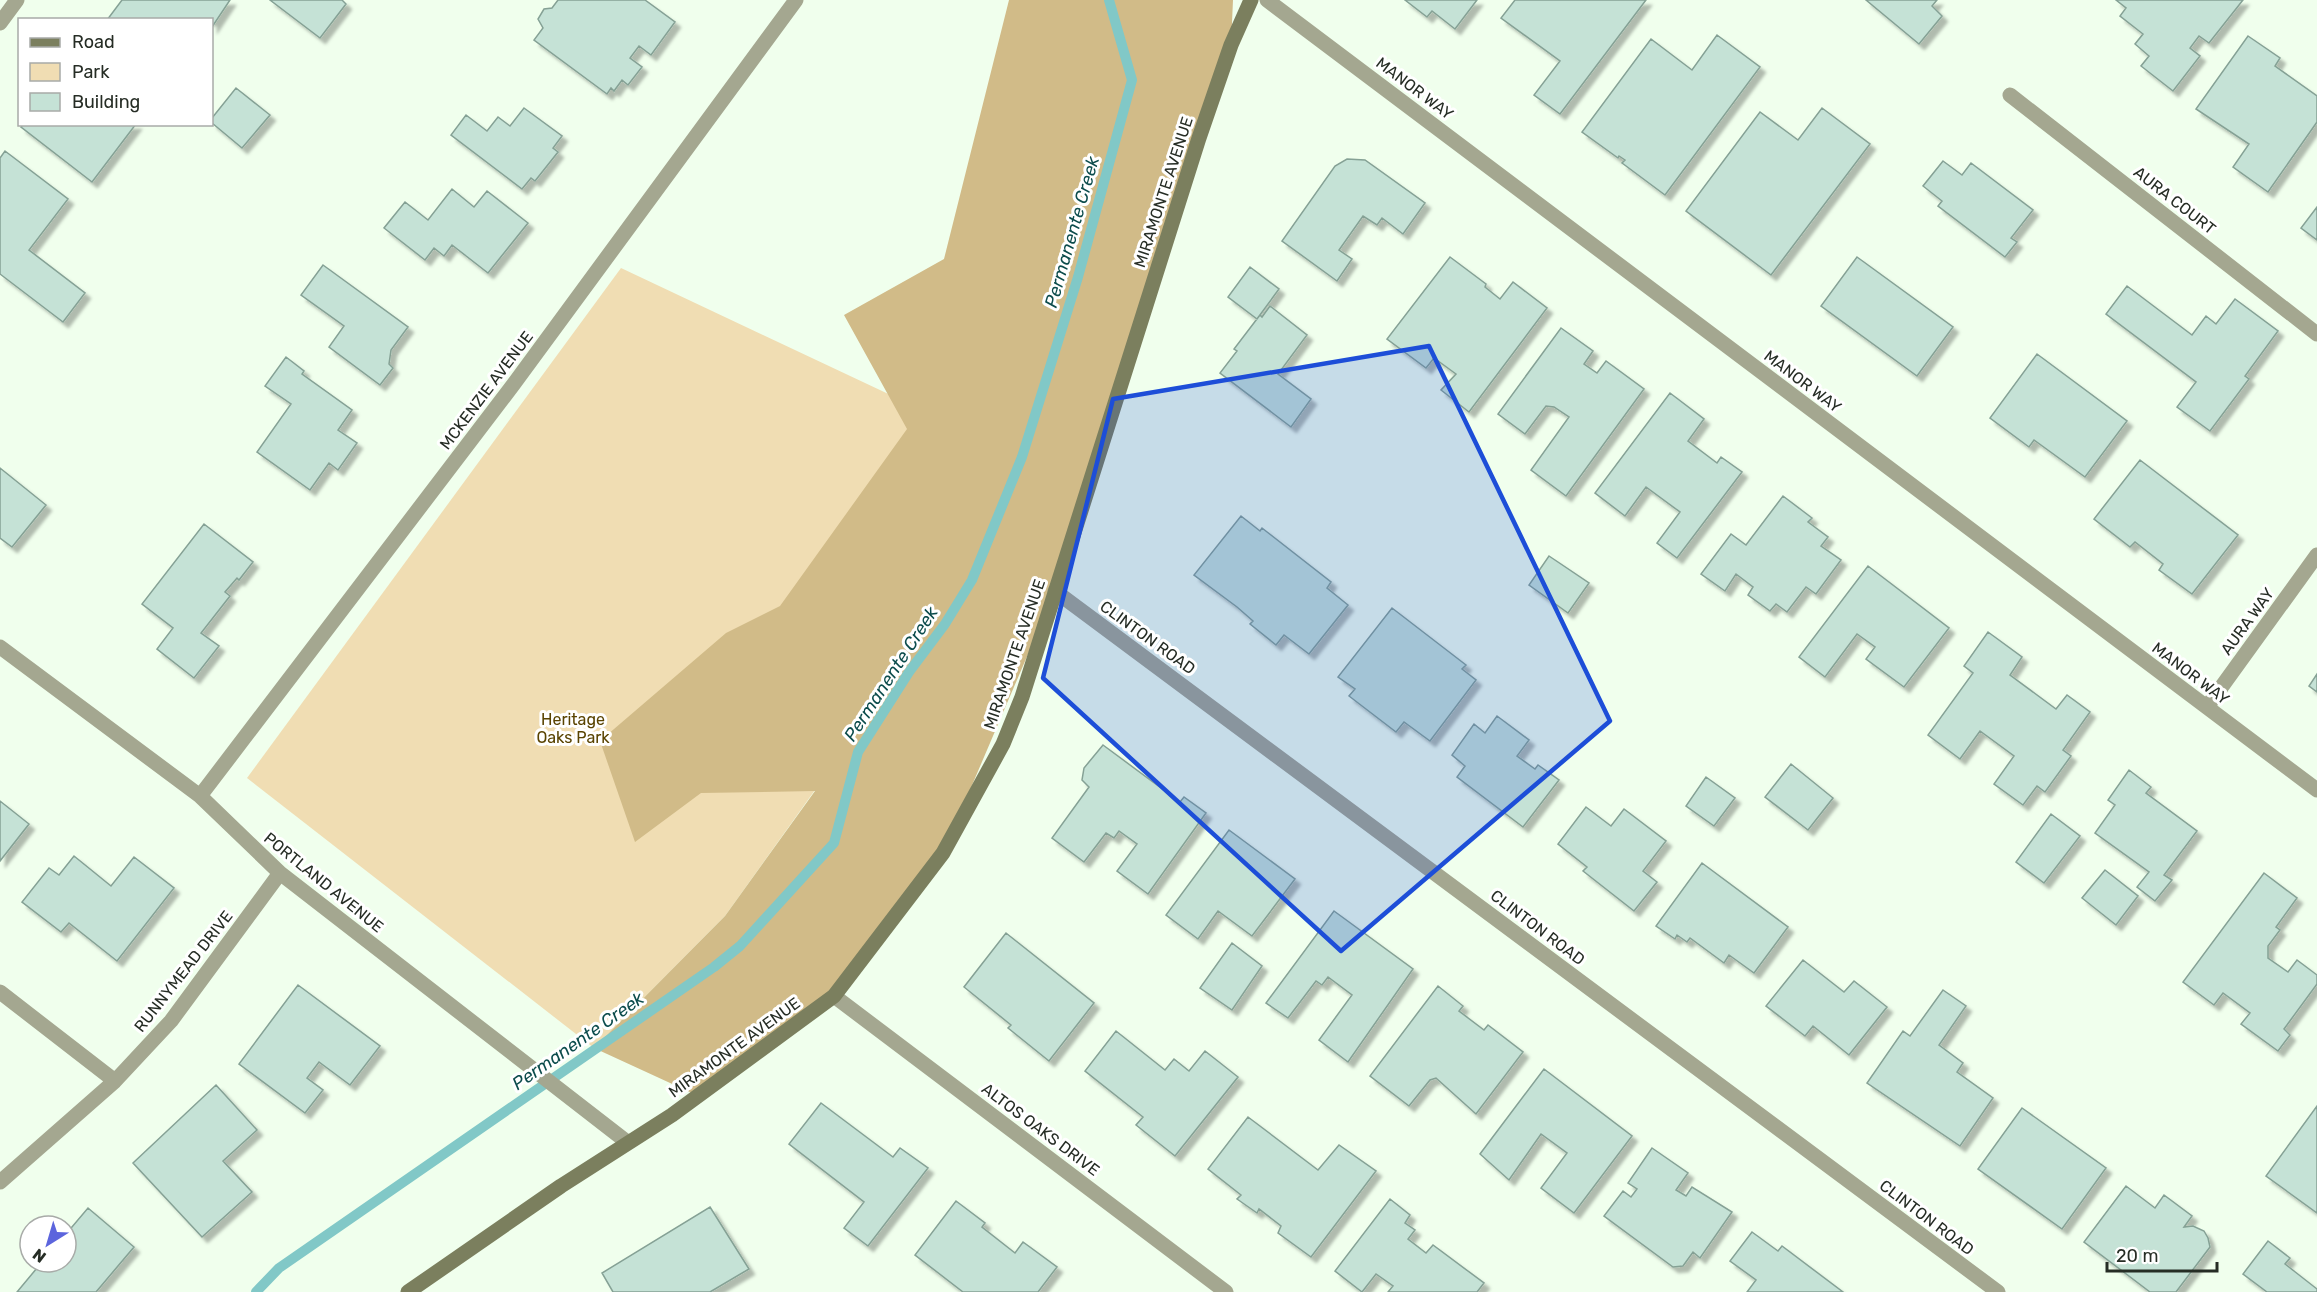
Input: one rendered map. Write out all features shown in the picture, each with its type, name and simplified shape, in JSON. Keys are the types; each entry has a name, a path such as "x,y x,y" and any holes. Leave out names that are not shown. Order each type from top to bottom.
{"street":[{"path":"0,23 17,0"},
{"name":"MCKENZIE AVENUE","path":"200,796 506,394 796,0"},
{"name":"MIRAMONTE AVENUE","path":"408,1292 627,1142 672,1115 834,996 943,853 1003,744 1022,697 1199,138 1231,45 1251,0"},
{"name":"MANOR WAY","path":"1267,0 2317,790"},
{"name":"AURA COURT","path":"2010,94 2317,334"},
{"name":"AURA WAY","path":"2207,707 2317,555"},
{"name":"CLINTON ROAD","path":"1055,591 1998,1292"},
{"name":"PORTLAND AVENUE","path":"0,647 200,796 280,873 627,1142"},
{"name":"RUNNYMEAD DRIVE","path":"0,1182 114,1081 171,1021 280,873"},
{"path":"0,992 114,1081"},
{"name":"ALTOS OAKS DRIVE","path":"834,996 1226,1292"}],"highlighted area":[{"path":"1429,346 1610,721 1341,951 1043,678 1113,399"}],"green space":[{"name":"Heritage Oaks Park","path":"621,268 1022,457 815,790 725,916 594,1048 247,778"}],"shaded area":[{"path":"1009,0 1233,0 1231,45 1055,591 943,853 834,996 694,1094 594,1048 725,916 815,791 701,793 635,842 600,741 726,633 780,606 907,429 844,315 944,259"}],"building":[{"path":"122,0 230,0 213,26 213,18 108,18"},
{"path":"270,0 342,0 346,4 320,38"},
{"path":"558,0 645,0 675,22 651,55 639,46 630,58 642,67 628,85 622,80 614,91 611,88 607,94 534,40 543,28 538,19 544,9 552,8"},
{"path":"1405,0 1477,0 1455,29 1432,11 1427,17"},
{"path":"1515,0 1646,0 1560,114 1534,95 1560,61 1501,18"},
{"path":"1866,0 1937,0 1932,6 1942,16 1919,44"},
{"path":"2116,0 2243,0 2209,43 2199,36 2190,48 2200,56 2173,91 2141,66 2149,56 2135,44 2143,34 2120,16 2126,8"},
{"path":"1717,35 1760,67 1665,195 1622,163 1625,160 1619,156 1618,158 1582,132 1651,39 1692,70"},
{"path":"2248,36 2280,58 2275,66 2317,96 2317,122 2268,192 2233,167 2249,144 2196,109"},
{"path":"236,88 270,115 242,148 213,124 213,117"},
{"path":"524,108 562,136 553,148 558,152 535,181 531,178 522,189 451,135 466,115 487,131 498,117 510,126"},
{"path":"1822,108 1870,144 1771,275 1686,211 1760,112 1798,140"},
{"path":"22,126 134,126 92,182"},
{"path":"5,151 68,199 29,250 85,293 63,322 0,274 0,158"},
{"path":"1347,159 1365,160 1425,203 1403,234 1382,218 1377,225 1363,216 1339,250 1352,259 1337,281 1282,241 1335,166"},
{"path":"1943,161 1962,175 1971,163 2033,210 2011,238 2017,242 2005,257 1938,206 1942,201 1923,186"},
{"path":"452,189 474,207 487,191 528,223 488,273 452,245 444,256 434,248 425,260 384,228 405,202 428,220"},
{"path":"2317,207 2317,240 2301,228"},
{"path":"1450,257 1486,284 1485,287 1500,299 1513,282 1547,308 1469,412 1441,390 1456,374 1434,358 1426,368 1387,339"},
{"path":"1857,257 1953,327 1917,376 1821,306"},
{"path":"323,265 408,327 391,350 389,364 393,368 380,385 329,347 344,326 301,295"},
{"path":"1250,267 1279,289 1257,319 1228,297"},
{"path":"2127,286 2192,335 2206,316 2216,324 2235,299 2278,331 2245,376 2249,379 2210,431 2177,407 2196,382 2106,314"},
{"path":"1270,306 1307,335 1278,374 1311,399 1291,427 1220,373 1237,351 1234,349 1260,315 1262,317"},
{"path":"1561,328 1593,351 1584,364 1597,373 1606,361 1644,389 1566,496 1531,470 1569,417 1554,407 1546,406 1525,434 1498,414"},
{"path":"2037,354 2127,421 2085,477 2034,440 2029,447 1990,418"},
{"path":"286,357 304,371 302,374 352,410 338,430 357,443 338,470 329,463 310,490 257,452 291,404 265,386"},
{"path":"1670,393 1704,419 1688,441 1717,463 1721,457 1742,472 1677,558 1657,543 1680,512 1646,487 1625,516 1595,493"},
{"path":"2140,460 2238,535 2192,594 2159,570 2163,564 2135,542 2130,547 2094,519"},
{"path":"0,468 46,505 12,547 0,538"},
{"path":"1783,496 1812,518 1808,522 1828,537 1821,546 1841,560 1816,594 1806,587 1787,612 1776,604 1770,611 1748,595 1753,587 1736,574 1725,591 1701,574 1731,534 1746,545"},
{"path":"1241,516 1260,531 1262,528 1331,582 1327,588 1348,605 1309,654 1284,635 1276,645 1250,624 1253,621 1237,607 1194,575"},
{"path":"204,524 253,562 239,580 237,578 225,592 230,596 201,633 219,646 194,678 157,649 173,628 142,604"},
{"path":"1549,556 1589,583 1568,613 1529,585"},
{"path":"1868,566 1949,628 1904,687 1866,659 1875,647 1857,634 1825,677 1799,657"},
{"path":"1392,608 1466,665 1462,669 1476,680 1430,741 1404,722 1396,732 1349,696 1355,689 1338,677"},
{"path":"1988,632 2022,657 2010,675 2056,709 2067,695 2090,712 2063,750 2071,756 2045,792 2037,786 2023,805 1994,784 2014,756 1980,731 1960,759 1928,735 1973,673 1964,666"},
{"path":"2317,674 2317,692 2309,686"},
{"path":"1497,716 1529,740 1517,756 1535,769 1538,765 1559,780 1523,827 1457,777 1465,766 1452,755 1474,724 1485,733"},
{"path":"1103,745 1180,802 1184,797 1206,813 1148,894 1117,871 1137,844 1119,831 1114,838 1106,833 1084,862 1052,838 1089,787 1082,780 1084,768"},
{"path":"1791,764 1833,798 1808,830 1765,797"},
{"path":"2129,770 2151,787 2146,793 2197,831 2164,875 2172,880 2155,901 2137,887 2149,872 2095,833 2115,805 2108,800"},
{"path":"1706,777 1735,798 1714,826 1686,806"},
{"path":"0,801 29,824 0,861"},
{"path":"1586,807 1611,826 1624,809 1666,841 1643,871 1657,882 1634,911 1583,871 1587,867 1558,844"},
{"path":"2051,814 2080,836 2044,883 2016,862"},
{"path":"1229,830 1295,879 1252,936 1218,911 1198,939 1166,915"},
{"path":"74,856 111,886 134,857 174,888 117,961 69,923 61,932 22,902 49,868 59,875"},
{"path":"1702,863 1788,927 1754,973 1729,955 1724,963 1690,938 1687,942 1677,935 1675,939 1656,926"},
{"path":"2105,870 2138,896 2116,925 2082,898"},
{"path":"2264,873 2297,898 2276,927 2280,930 2268,946 2268,958 2288,972 2297,960 2317,975 2317,984 2284,1029 2290,1035 2278,1051 2241,1024 2250,1013 2223,993 2214,1005 2183,982"},
{"path":"1334,911 1413,969 1348,1062 1319,1040 1352,995 1328,977 1322,985 1316,981 1288,1018 1266,1003"},
{"path":"1006,933 1094,1003 1049,1061 1008,1028 1011,1025 964,987"},
{"path":"1232,943 1262,966 1232,1010 1200,988"},
{"path":"1803,960 1844,992 1854,981 1887,1007 1849,1055 1813,1026 1805,1036 1766,1006"},
{"path":"298,985 380,1046 350,1085 319,1062 307,1078 323,1090 305,1113 239,1064"},
{"path":"1438,986 1463,1006 1459,1011 1484,1030 1488,1025 1523,1052 1476,1114 1436,1078 1430,1080 1409,1106 1370,1076"},
{"path":"1943,990 1966,1006 1939,1045 1963,1063 1957,1072 1993,1098 1960,1146 1867,1083 1903,1031 1910,1036"},
{"path":"1116,1031 1165,1070 1174,1059 1189,1071 1205,1051 1238,1077 1175,1156 1136,1125 1143,1117 1085,1071"},
{"path":"1544,1069 1632,1136 1574,1213 1541,1188 1567,1153 1541,1134 1509,1180 1480,1154"},
{"path":"216,1085 257,1130 223,1161 252,1192 202,1237 133,1163"},
{"path":"821,1103 893,1157 900,1148 928,1168 868,1246 844,1228 864,1202 789,1144"},
{"path":"2317,1106 2317,1213 2266,1176"},
{"path":"2022,1108 2106,1168 2062,1229 1978,1169"},
{"path":"1248,1117 1318,1170 1339,1145 1376,1171 1311,1257 1278,1233 1281,1226 1259,1209 1257,1213 1237,1199 1241,1195 1208,1169"},
{"path":"1652,1148 1688,1173 1676,1190 1686,1196 1692,1187 1732,1212 1700,1258 1693,1252 1683,1266 1673,1267 1604,1216 1623,1191 1631,1197 1637,1189 1628,1183"},
{"path":"2126,1186 2155,1208 2164,1195 2192,1216 2184,1227 2193,1226 2204,1231 2208,1238 2210,1247 2176,1292 2150,1292 2084,1242"},
{"path":"1390,1199 1410,1215 1405,1223 1415,1230 1408,1239 1426,1253 1433,1245 1484,1283 1477,1292 1388,1292 1393,1286 1376,1274 1362,1292 1335,1271"},
{"path":"956,1201 985,1223 982,1227 1015,1253 1023,1242 1057,1267 1038,1292 963,1292 915,1255"},
{"path":"710,1207 749,1269 710,1292 613,1292 602,1273"},
{"path":"88,1208 134,1247 96,1292 17,1292 32,1274 78,1274 78,1220"},
{"path":"1752,1232 1778,1251 1782,1246 1843,1292 1747,1292 1756,1280 1730,1261"},
{"path":"2268,1241 2290,1258 2285,1264 2317,1289 2317,1292 2267,1292 2243,1274"}],"waterway":[{"name":"Permanente Creek","path":"256,1292 279,1268 714,967 740,946 834,843 858,752 909,672 945,624 972,580 1022,457 1078,277 1132,80 1109,0"}]}
